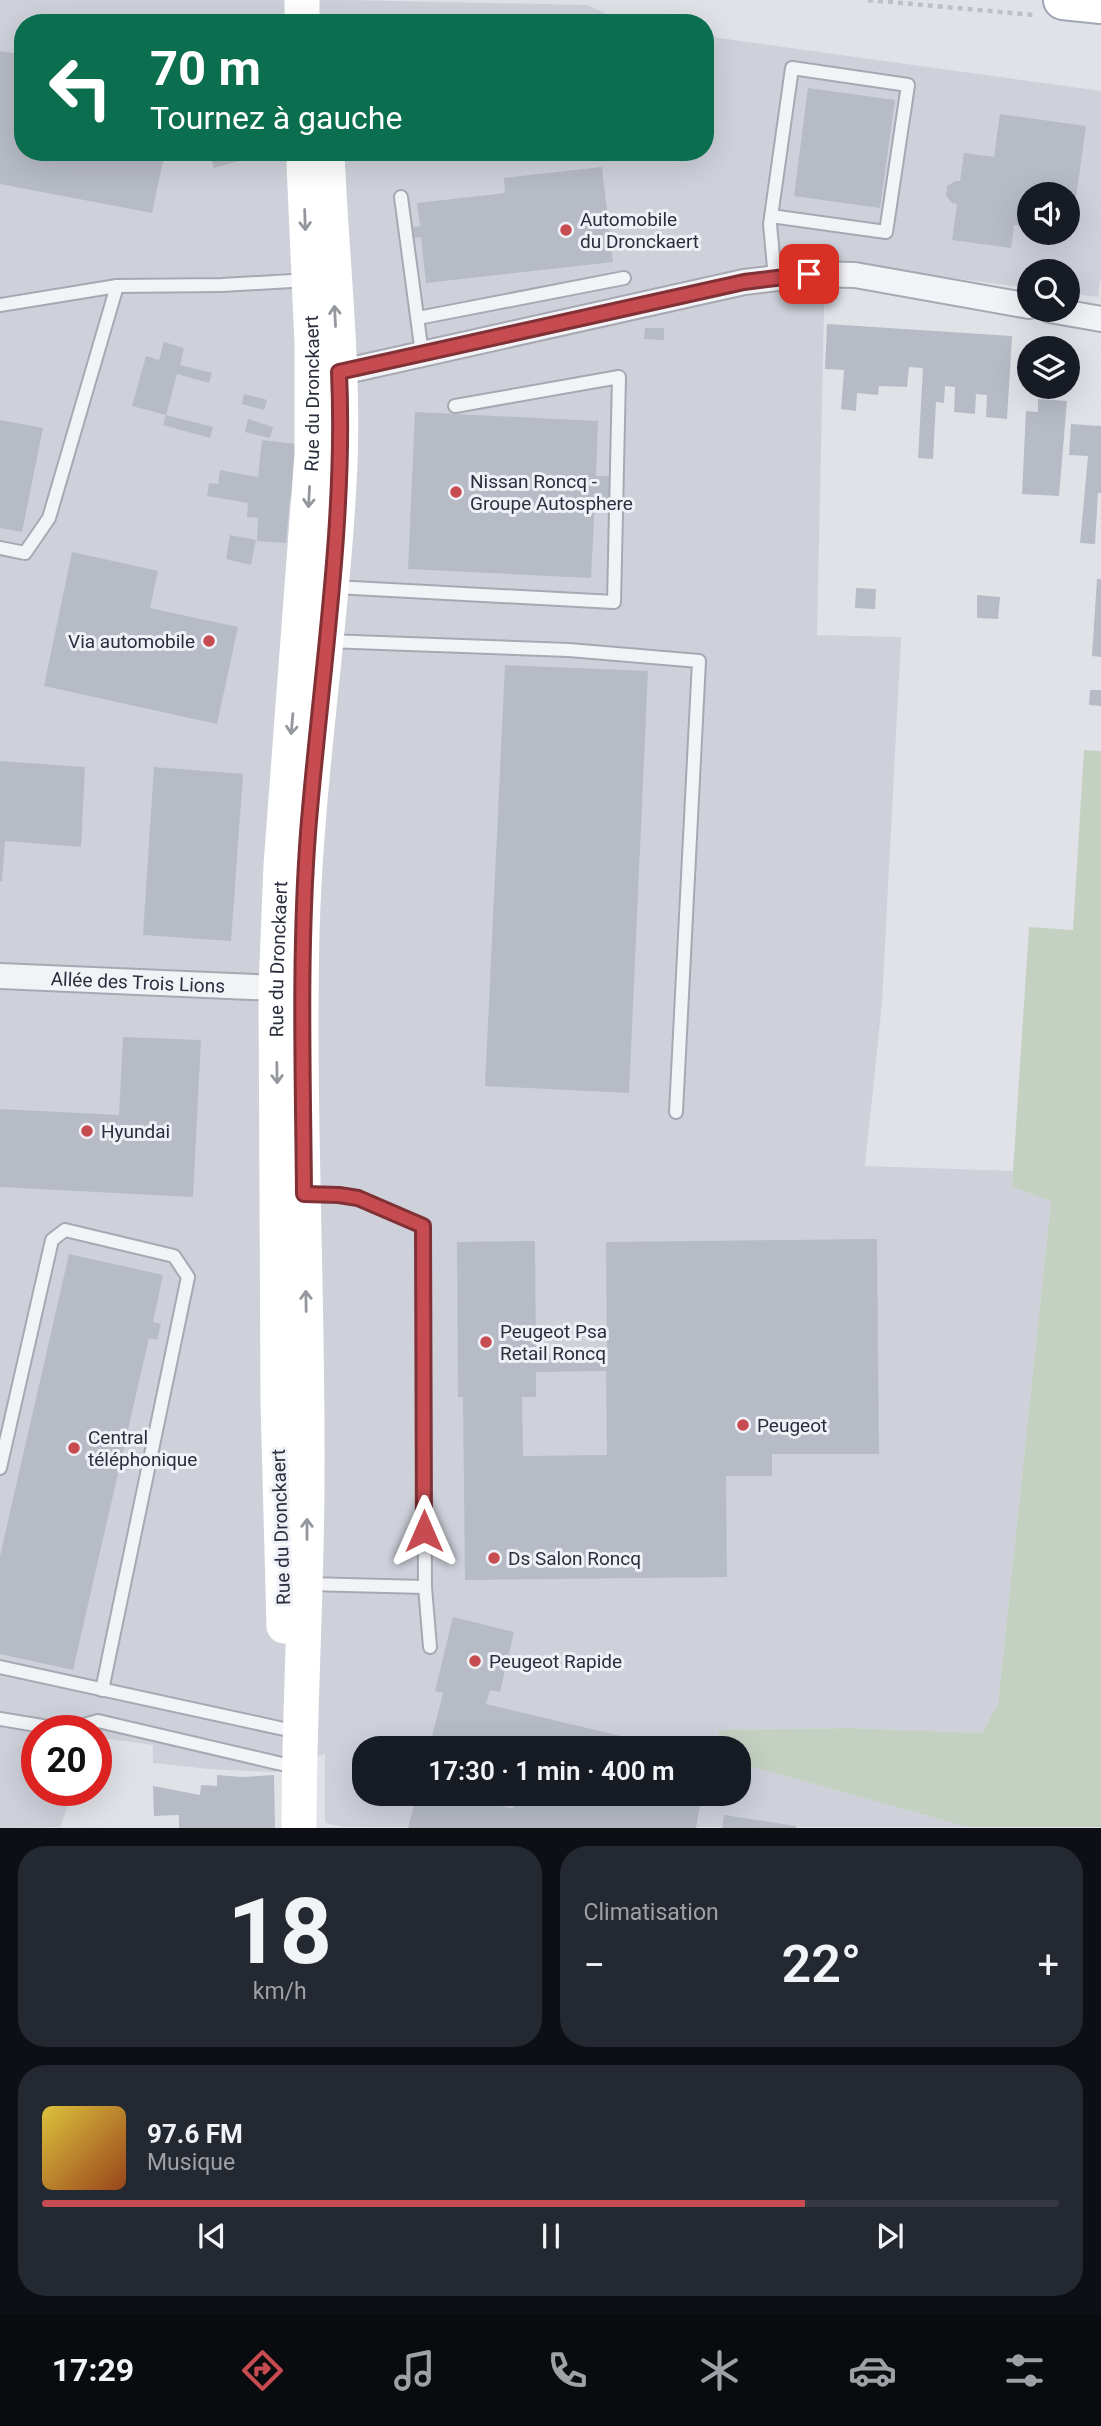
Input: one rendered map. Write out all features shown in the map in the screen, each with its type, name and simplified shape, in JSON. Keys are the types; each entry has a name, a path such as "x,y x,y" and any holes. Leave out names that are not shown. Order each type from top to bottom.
{"main road":[{"path":"1055,8 1101,4"},
{"name":"Rue du Dronckaert","path":"291,1194 276,988 279,903 317,586 312,454 326,375 320,278 304,161"},
{"name":"Rue du Dronckaert","path":"320,278 326,161"},
{"name":"Rue du Dronckaert","path":"299,1828 294,1584 278,1402 302,1017 312,640"},
{"name":"Rue du Dronckaert","path":"294,1584 293,1731 299,1768"}],"street":[{"path":"326,375 744,282 809,274 855,275 1017,304"},
{"path":"1080,315 1101,319"},
{"name":"Allée des Trois Lions","path":"0,976 276,988"}],"lane":[{"path":"771,216 886,232 908,85 792,68 771,216 775,278"},
{"path":"401,197 422,354"},
{"path":"0,305 117,286 222,285 320,278"},
{"path":"418,317 624,278"},
{"path":"0,548 25,553 50,518 117,286"},
{"path":"317,586 614,602 619,377 455,406"},
{"path":"312,640 569,650 699,661 676,1112"},
{"path":"291,1194 358,1198 423,1226 425,1587 430,1647"},
{"path":"0,1468 52,1240 65,1230 174,1256 188,1277 102,1690"},
{"path":"294,1584 425,1587"},
{"path":"0,1667 293,1731"},
{"path":"0,1719 66,1730 98,1721 299,1768"}],"path":[{"path":"868,0 1055,8"}],"shaded area":[{"path":"0,0 347,0 587,5 607,14 14,14 14,161 714,161 714,37 1101,91 1101,274 1098,297 1080,295 1080,259 1017,259 1017,286 825,262 817,635 901,637 882,1003 865,1166 1014,1171 1012,1187 1051,1201 998,1703 982,1733 851,1728 719,1730 718,1736 352,1736 352,1806 751,1806 751,1766 967,1827 343,1827 325,1823 325,1754 275,1772 153,1763 153,1745 112,1739 112,1715 21,1715 21,1806 68,1806 60,1827 0,1828"}],"green space":[{"path":"1084,750 1101,751 1101,1827 967,1827 751,1766 751,1736 718,1736 719,1730 851,1728 982,1733 998,1703 1051,1201 1012,1187 1029,927 1073,930"}],"building":[{"path":"0,51 14,53 14,161 163,161 152,213 0,184"},
{"path":"808,88 895,100 880,208 794,196"},
{"path":"1000,114 1086,126 1078,182 1017,182 1017,225 1014,225 1011,248 952,240 957,204 952,203 946,196 947,186 960,181 964,153 994,157"},
{"path":"212,161 238,161 214,168"},
{"path":"602,167 613,262 426,283 421,237 414,238 413,227 420,226 417,203 505,193 504,178"},
{"path":"827,324 1012,336 1007,419 986,417 987,395 976,394 975,414 954,412 955,387 945,386 944,403 936,402 933,459 918,458 923,368 909,367 907,387 879,386 878,395 857,393 856,411 841,409 844,370 825,369"},
{"path":"645,328 664,328 664,340 644,339"},
{"path":"164,342 184,348 180,365 212,373 209,383 177,374 166,415 132,406 146,356 159,360"},
{"path":"244,394 267,400 264,410 242,404"},
{"path":"1038,399 1067,401 1059,496 1022,494 1026,411 1038,412"},
{"path":"415,412 598,421 596,476 612,476 610,500 595,499 591,578 408,569"},
{"path":"166,415 213,427 210,438 163,425"},
{"path":"248,419 273,427 270,438 245,432"},
{"path":"0,420 43,428 22,532 0,528"},
{"path":"1071,424 1101,426 1101,493 1098,493 1095,544 1080,543 1088,456 1069,455"},
{"path":"262,440 296,444 286,543 257,541 258,518 247,517 248,503 207,496 209,483 218,484 220,470 258,477"},
{"path":"230,535 256,540 251,565 226,559"},
{"path":"72,552 158,571 150,608 238,627 217,724 44,686"},
{"path":"1097,579 1101,579 1101,657 1092,656"},
{"path":"856,588 876,589 875,609 855,608"},
{"path":"977,595 1000,597 998,619 977,618"},
{"path":"505,665 648,671 629,1093 485,1086"},
{"path":"1090,690 1101,690 1101,706 1089,705"},
{"path":"0,761 85,767 81,847 5,841 2,881 0,881"},
{"path":"154,767 243,774 231,941 143,935"},
{"path":"123,1037 201,1040 193,1197 0,1187 0,1109 119,1115"},
{"name":"Peugeot","path":"877,1239 879,1454 772,1454 772,1476 726,1476 727,1577 465,1580 463,1397 458,1397 457,1242 535,1241 536,1356 607,1356 606,1242","holes":["606,1371 607,1455 523,1456 522,1397 536,1397 536,1372"]},
{"name":"Central téléphonique","path":"69,1254 163,1275 153,1322 161,1324 157,1340 149,1338 73,1670 0,1654 0,1556"},
{"path":"453,1617 514,1632 500,1692 490,1690 486,1704 621,1736 432,1736 443,1693 435,1691"},
{"path":"217,1775 274,1775 275,1828 179,1828 179,1815 154,1816 153,1786 200,1795 201,1785 217,1786"},
{"path":"414,1806 502,1806 513,1809 514,1806 700,1806 696,1828 408,1828"},
{"path":"724,1815 796,1826 796,1828 722,1828"}],"place":[{"name":"Automobile du Dronckaert","path":"566,230"},
{"name":"Nissan Roncq - Groupe Autosphere","path":"456,492"},
{"name":"Via automobile","path":"209,641"},
{"name":"Hyundai","path":"87,1131"},
{"name":"Peugeot Psa Retail Roncq","path":"486,1342"},
{"name":"Peugeot","path":"743,1425"},
{"name":"Central téléphonique","path":"74,1448"},
{"name":"Ds Salon Roncq","path":"494,1558"},
{"name":"Peugeot Rapide","path":"475,1661"}],"route":[{"path":"424,1531 423,1226 358,1198 304,1194 303,918 340,469 339,372 744,282 809,274"}]}
